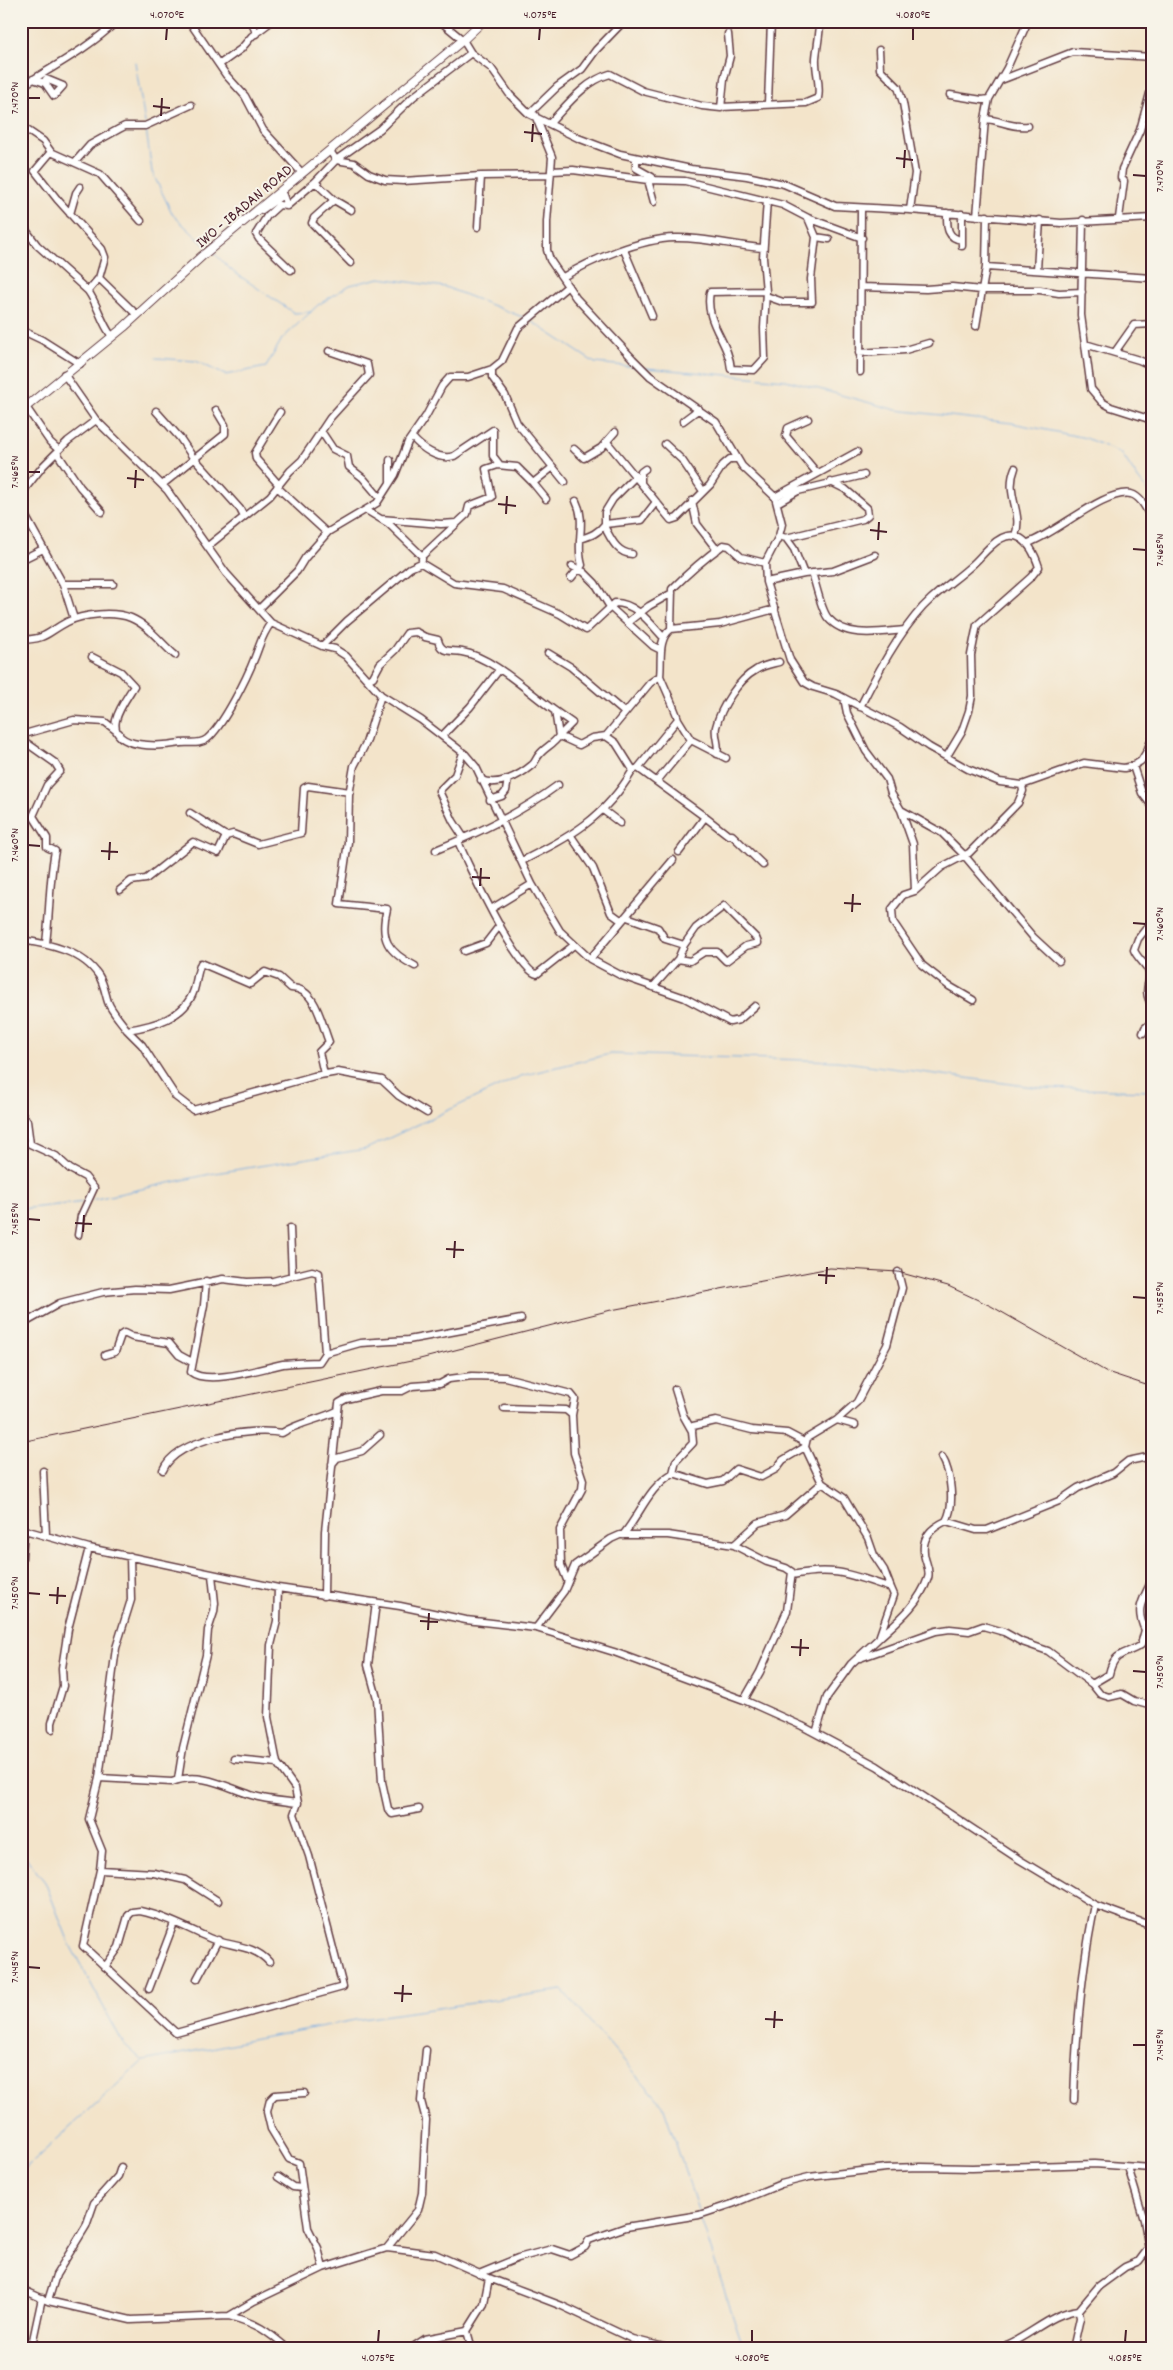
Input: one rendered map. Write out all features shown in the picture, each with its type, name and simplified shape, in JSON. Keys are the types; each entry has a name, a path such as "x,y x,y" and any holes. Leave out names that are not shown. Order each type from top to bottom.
{"main road":[{"name":"IWO - IBADAN ROAD","path":"24,409 64,374 80,364 202,256 463,40 483,21"}],"street":[{"path":"21,87 77,54 102,36 117,21"},
{"path":"190,21 226,75 245,96 263,130 302,173"},
{"path":"252,21 256,34"},
{"path":"220,64 241,49 272,21"},
{"path":"440,21 463,40 471,53 491,68 510,95 532,114 578,138 620,154 710,173 747,176 784,184 835,206 862,209 910,210 1061,223 1082,220 1152,218"},
{"path":"532,114 557,87 582,69 596,50 624,21"},
{"path":"678,21 686,21"},
{"path":"768,103 771,21"},
{"path":"550,123 578,94 610,74 643,91 707,107 768,103 806,104 818,98 820,90 817,79 816,58 820,21"},
{"path":"977,216 985,119 989,99 1007,68 1028,21"},
{"path":"721,106 724,79 730,56 728,34"},
{"path":"878,50 880,69 898,87 903,104 915,173 910,210"},
{"path":"998,83 1014,74 1073,52 1152,57"},
{"path":"291,270 256,234 267,216 279,205 287,206 315,182 336,160 380,129 412,97 471,53"},
{"path":"1007,68 1014,74"},
{"path":"33,79 44,83"},
{"path":"1119,218 1124,182 1121,178 1122,169 1138,137 1152,86"},
{"path":"950,95 982,100 989,99"},
{"path":"74,162 90,145 119,128 124,126 145,126 192,105"},
{"path":"532,114 552,157 547,250 550,260 563,276 576,298 632,359 650,376 716,422 736,459 776,500 782,524 782,537 765,563 766,582 775,608 782,640 796,672 804,682 844,698 900,728 929,748 983,777 1000,782 1022,784 1084,764 1124,768 1133,766 1141,761 1150,746 1152,738"},
{"path":"985,119 994,120 1007,126 1028,126"},
{"path":"21,126 43,140 51,152 100,174 140,220"},
{"path":"330,151 336,160 354,163 369,174 385,180 403,182 573,170 648,180 685,181 766,200 862,238"},
{"path":"51,152 35,171 104,254 99,278 88,291"},
{"path":"636,158 636,168 646,176 663,181"},
{"path":"478,227 481,176"},
{"path":"648,180 654,202"},
{"path":"315,182 334,200 351,210"},
{"path":"70,214 74,197 80,187"},
{"path":"217,244 283,195 287,206"},
{"path":"334,200 314,218 312,223 351,263"},
{"path":"766,200 763,248 766,293 765,358 754,370 731,369 730,356 711,321 709,294 712,291 766,293 782,302 812,302 811,279 816,237 808,218"},
{"path":"860,372 862,209"},
{"path":"947,213 948,232 962,243 962,214"},
{"path":"976,326 986,267 987,216"},
{"path":"1037,270 1040,220"},
{"path":"1082,220 1081,315 1091,389 1095,396 1110,407 1152,420"},
{"path":"21,228 26,229 37,245 88,291 95,300 104,326 111,335"},
{"path":"816,237 829,239"},
{"path":"563,276 581,266 652,241 675,238 763,248"},
{"path":"624,250 652,316"},
{"path":"986,267 1152,278"},
{"path":"99,278 137,315"},
{"path":"260,608 298,571 304,558 327,533 366,510 380,498 412,437 442,386 450,377 468,377 492,369 502,361 518,328 530,320 568,286"},
{"path":"861,287 926,289 952,287 981,290 1082,292"},
{"path":"1115,352 1134,326 1152,324"},
{"path":"21,330 42,340 80,364"},
{"path":"860,352 905,350 930,343"},
{"path":"1085,344 1115,352 1152,366"},
{"path":"208,546 270,496 302,460 304,454 330,418 369,373 367,364 329,351"},
{"path":"492,369 492,377 505,394 517,423 565,482"},
{"path":"64,374 96,420 162,485 226,573 260,608 271,623 288,629 322,646 335,649 346,656 381,695 442,736 463,753 476,767 490,800 502,820 532,884 560,931 574,945 590,959 622,976 685,998 730,1022 739,1020 755,1006"},
{"path":"24,409 58,451 80,487 102,512"},
{"path":"683,421 699,409"},
{"path":"162,485 225,434 225,425 216,410"},
{"path":"156,411 184,442 195,459 240,508 244,517"},
{"path":"280,412 255,453 256,459 278,486 327,533"},
{"path":"808,419 788,428 786,436 817,473"},
{"path":"21,494 42,466 96,420"},
{"path":"412,437 418,445 447,458 454,456 493,430 493,456 500,465"},
{"path":"321,431 333,449 347,456 348,467 363,478 380,498"},
{"path":"574,450 584,458 592,455 615,432"},
{"path":"607,442 671,520 676,518 710,485 723,465 730,459 736,459"},
{"path":"665,444 682,460 703,491"},
{"path":"776,500 817,473 858,452"},
{"path":"390,460 390,482"},
{"path":"322,646 347,621 422,560 456,523 467,514 469,506 492,497 486,469 500,465 517,467 546,499"},
{"path":"533,483 553,467"},
{"path":"1015,468 1012,501 1019,521 1015,536"},
{"path":"641,482 641,472 645,469"},
{"path":"632,554 627,554 615,546 605,525 605,512 613,499 636,476"},
{"path":"776,500 798,491 864,476"},
{"path":"782,537 863,519 868,515 867,508 845,488 831,482"},
{"path":"1028,543 1114,495 1131,494 1138,498 1152,520"},
{"path":"571,578 575,568 582,565 579,554 582,512 576,501"},
{"path":"692,501 697,524 717,550"},
{"path":"580,538 592,536 605,525 642,520 656,502"},
{"path":"21,508 63,584 74,619"},
{"path":"366,510 392,527 422,560 454,584 503,589 560,614 586,630 615,603 622,603 631,606 664,638"},
{"path":"381,519 440,524 456,523"},
{"path":"860,707 904,630 930,600 972,565 991,545 1006,537 1015,536 1028,543 1039,567 1031,577 977,625 971,655 972,696 968,716 962,731 947,756"},
{"path":"782,537 794,549 804,574"},
{"path":"726,758 691,740 678,719 678,714 670,703 660,676 661,650 664,638 671,629 672,589 687,574 723,545 729,546 741,556 765,563"},
{"path":"21,560 43,549"},
{"path":"766,582 804,574 833,571 875,555"},
{"path":"575,568 596,583 610,607 653,646 661,650"},
{"path":"812,573 828,617 841,626 854,632 870,633 904,630"},
{"path":"63,584 113,584"},
{"path":"628,622 649,606 672,593"},
{"path":"671,629 720,624 775,608"},
{"path":"21,640 37,639 50,634 74,619 98,614 130,618 154,634 175,655"},
{"path":"21,735 74,720 106,722 122,738 147,746 197,743 206,740 219,725 239,694 256,656 260,642 271,623"},
{"path":"368,680 373,677 380,664 407,633 412,631 438,640 439,646 445,651 469,654 488,662 572,723 554,744 538,755 534,764 507,780 489,783 481,780"},
{"path":"548,653 571,667 625,713"},
{"path":"92,657 121,672 134,686 116,720 119,733"},
{"path":"716,754 719,747 715,736 716,725 731,696 755,670 779,662"},
{"path":"442,736 470,707 499,670"},
{"path":"559,736 579,745 592,738 606,736 650,683 660,676"},
{"path":"381,695 366,742 354,766 350,792 348,842 339,904 387,909 383,924 385,936 395,956 414,966"},
{"path":"844,698 847,713 866,751 887,778 890,793 901,810 913,844 915,891"},
{"path":"555,712 559,736"},
{"path":"522,861 571,836 610,804 636,769 678,719"},
{"path":"606,736 616,743 636,769 657,781 728,835 732,835 763,864"},
{"path":"21,740 55,763 60,770 47,785 33,816 47,838 47,847 55,851 51,873 53,882 50,892 46,943"},
{"path":"657,781 691,740"},
{"path":"463,753 455,774 439,791 461,839 471,874 506,939 534,974 538,974 574,945"},
{"path":"1133,766 1142,793 1152,806"},
{"path":"490,800 502,796 508,784 507,780"},
{"path":"973,1000 949,986 922,965 893,922 892,909 903,895 915,891 942,867 964,855 1012,810 1022,798 1022,784"},
{"path":"436,850 484,831 502,820 515,815 558,785"},
{"path":"190,813 226,836 233,834 258,844 300,833 304,788 320,786 350,792"},
{"path":"603,810 620,823"},
{"path":"901,810 942,833 964,855 1032,937 1059,961"},
{"path":"679,852 705,817"},
{"path":"120,890 131,881 146,878 193,842 218,853 226,836"},
{"path":"571,836 593,868 611,913 624,919 658,928 665,939 684,945"},
{"path":"590,959 673,860"},
{"path":"491,909 532,884"},
{"path":"653,987 678,959 684,945 696,928 724,906 756,938 758,944 746,946 726,961 717,952 704,952 690,961 678,959"},
{"path":"1152,921 1138,939 1134,950 1148,970 1146,990 1152,1006"},
{"path":"464,951 486,943 500,925"},
{"path":"21,940 46,943 74,954 92,966 104,985 108,1003 142,1046 176,1097 194,1110 324,1074 338,1072 382,1080 399,1096 427,1113"},
{"path":"128,1030 156,1025 177,1012 189,1000 201,963 250,984 265,972 279,977 291,988 301,988 309,994 329,1042 319,1052 324,1074"},
{"path":"1143,1033 1145,1028 1152,1022"},
{"path":"21,1113 27,1121 30,1144 56,1156 70,1169 86,1177 94,1188 81,1216 78,1235"},
{"path":"290,1228 292,1276"},
{"path":"21,1324 60,1303 103,1292 135,1289 169,1290 223,1279 247,1282 273,1281 312,1271 319,1273 326,1353"},
{"path":"673,1472 708,1484 723,1481 736,1469 761,1477 776,1469 804,1444 807,1438 836,1420 857,1402 887,1345 902,1288 898,1272"},
{"path":"206,1281 204,1305 198,1327 196,1353 192,1362 191,1372 194,1375 229,1376 282,1365 319,1362 326,1353 360,1343 408,1340 520,1319"},
{"path":"105,1355 115,1352 121,1335 124,1333 132,1337 169,1343 178,1356 192,1362"},
{"path":"324,1596 326,1531 339,1403 346,1399 381,1391 402,1391 412,1386 440,1384 449,1379 472,1376 505,1376 565,1391 575,1399 572,1415 574,1453 582,1480 582,1490 560,1530 561,1565 567,1580"},
{"path":"624,1535 633,1524 650,1492 661,1480 673,1472 676,1462 693,1443 692,1430 683,1415 675,1389"},
{"path":"504,1408 566,1410 572,1415"},
{"path":"163,1470 180,1452 212,1438 270,1430 282,1433 298,1423 328,1416 337,1411"},
{"path":"692,1430 693,1426 700,1423 716,1420 752,1430 787,1433 804,1444 822,1482 844,1498 868,1538 874,1555 884,1570 891,1588 894,1599 879,1638"},
{"path":"836,1420 847,1421 855,1425"},
{"path":"332,1464 337,1458 362,1451 380,1435"},
{"path":"816,1733 826,1697 851,1664 860,1658 916,1603 929,1576 924,1553 925,1542 933,1527 946,1521 976,1530 986,1530 1059,1501 1078,1488 1113,1473 1128,1461 1152,1456"},
{"path":"942,1457 947,1466 952,1504 946,1521"},
{"path":"43,1471 46,1535"},
{"path":"734,1545 758,1523 784,1514 822,1482"},
{"path":"21,1572 23,1530 89,1548 278,1588 376,1603 466,1620 536,1628 614,1652 744,1700 816,1733 877,1766 1020,1860 1095,1905 1152,1926"},
{"path":"536,1628 564,1591 575,1564 611,1539 624,1535 668,1535 734,1545 767,1562 791,1570 792,1575 787,1611 760,1672 744,1700"},
{"path":"52,1729 63,1686 62,1668 68,1629 89,1548"},
{"path":"130,1556 130,1600 116,1648 99,1778 89,1818 102,1851 100,1870 83,1946 176,2033 343,1987 310,1856 294,1814 298,1803 295,1788 278,1764 268,1717 271,1645 277,1621 278,1588"},
{"path":"792,1575 816,1570 830,1570 851,1574 891,1588"},
{"path":"178,1780 183,1748 206,1655 208,1630 214,1612 215,1593 212,1575"},
{"path":"1092,1684 1109,1674 1112,1662 1116,1657 1140,1644 1145,1630 1139,1617 1138,1608 1152,1579"},
{"path":"376,1603 368,1665 378,1698 382,1782 388,1809 392,1814 419,1809"},
{"path":"860,1658 936,1631 950,1629 969,1631 983,1626 1004,1632 1022,1642 1048,1651 1092,1684 1100,1694 1109,1698 1122,1694 1134,1701 1152,1706"},
{"path":"234,1759 278,1764"},
{"path":"99,1778 172,1782 208,1779 253,1796 298,1803"},
{"path":"100,1870 154,1873 186,1880 218,1902"},
{"path":"1074,2100 1086,1944 1095,1905"},
{"path":"105,1967 119,1947 128,1916 132,1912 152,1914 218,1940 249,1948 259,1952 270,1962"},
{"path":"149,1989 174,1923"},
{"path":"198,1979 218,1940"},
{"path":"387,2248 418,2210 422,2193 426,2120 421,2102 426,2050"},
{"path":"304,2093 274,2095 266,2112 271,2129 289,2159 299,2163 308,2228 318,2248 323,2268"},
{"path":"479,2274 518,2258 552,2249 570,2255 585,2247 589,2240 626,2227 700,2215 781,2184 809,2177 886,2168 1020,2167 1068,2164 1152,2168"},
{"path":"31,2349 45,2300 56,2275 86,2226 94,2203 118,2176 121,2167"},
{"path":"1128,2167 1144,2220 1152,2268"},
{"path":"278,2177 293,2188 302,2188"},
{"path":"229,2316 254,2301 323,2268 387,2248 435,2254 479,2274 562,2306 632,2339 672,2349"},
{"path":"980,2349 1003,2346 1060,2314 1079,2310 1099,2286 1125,2267 1139,2261 1148,2249"},
{"path":"410,2349 425,2339 467,2331 484,2304 489,2278"},
{"path":"21,2289 45,2300 131,2320 229,2316 254,2323 274,2336 288,2349"},
{"path":"1073,2349 1080,2318 1079,2310"},
{"path":"467,2331 472,2349"}],"waterway":[{"path":"135,62 145,123"},
{"path":"146,129 152,172 173,215 208,248"},
{"path":"213,252 231,270 294,313 311,312"},
{"path":"156,358 196,361 225,375 266,367 282,339 318,305 350,285 380,278 445,287 525,318"},
{"path":"531,321 595,363 637,367"},
{"path":"646,368 786,380 896,410 1012,423 1086,438 1122,454 1139,480 1152,495"},
{"path":"91,1200 215,1173 366,1149 521,1076 610,1054 838,1061 1041,1088 1152,1091"},
{"path":"21,1209 85,1202"},
{"path":"21,1852 45,1882 70,1945 123,2043 143,2061"},
{"path":"21,2172 143,2061 355,2020 562,1990 663,2105 699,2213"},
{"path":"700,2217 744,2349"}],"railway":[{"path":"21,1442 416,1360 611,1310 830,1268 898,1272 948,1286 991,1306 1107,1372 1152,1387"}]}
